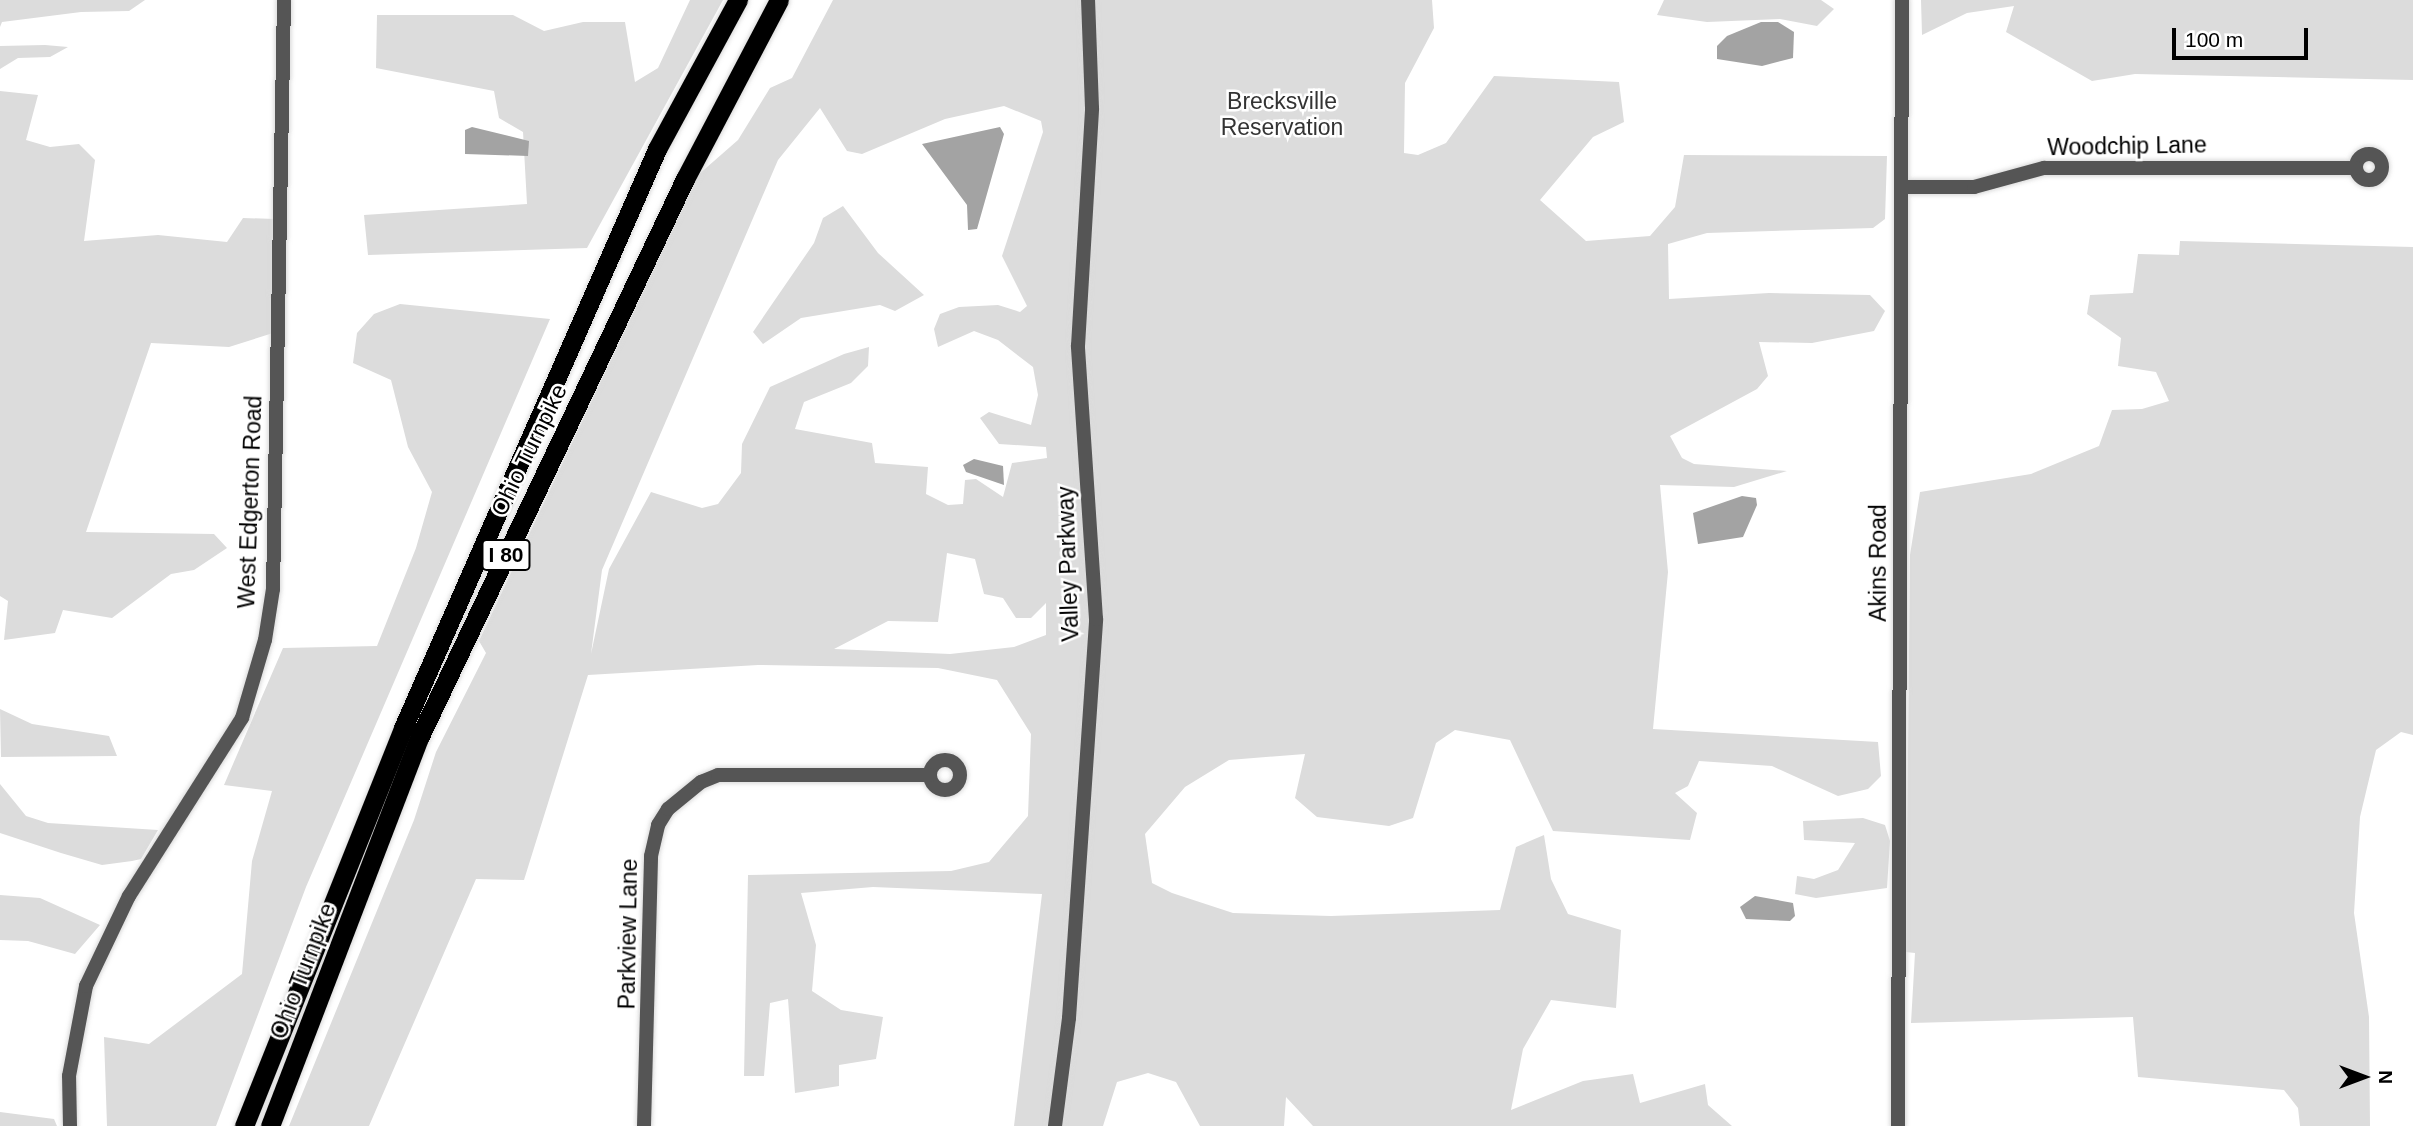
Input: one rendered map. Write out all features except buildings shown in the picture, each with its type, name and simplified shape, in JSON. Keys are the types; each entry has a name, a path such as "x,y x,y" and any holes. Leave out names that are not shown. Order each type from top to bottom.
{"highway":[{"name":"Ohio Turnpike","path":"244,1126 403,728 618,237 657,149 738,0"},
{"name":"Ohio Turnpike","path":"270,1126 420,736 685,179 779,0"}],"street":[{"name":"West Edgerton Road","path":"70,1126 69,1076 86,986 130,896 242,718 265,640 274,590 284,0"},
{"name":"Valley Parkway","path":"1055,1126 1069,1018 1096,619 1078,346 1093,108 1088,0"},
{"name":"Akins Road","path":"1898,1126 1902,0"},
{"name":"Woodchip Lane","path":"1901,187 1974,187 2044,167 2356,167"},
{"name":"Parkview Lane","path":"644,1126 651,856 658,825 668,809 701,782 718,775 930,775"}],"green space":[{"path":"0,0 145,0 129,11 81,12 2,22 0,27"},
{"path":"690,0 723,0 587,248 368,255 364,215 527,204 523,132 499,118 494,91 376,68 377,15 513,15 544,31 583,22 625,22 635,82 658,68"},
{"name":"Brecksville Reservation","path":"833,0 1432,0 1434,28 1405,83 1404,153 1418,155 1446,143 1494,76 1619,82 1624,122 1593,137 1540,200 1586,241 1650,236 1675,207 1684,155 1887,156 1885,219 1873,228 1707,233 1668,244 1669,299 1769,293 1870,295 1885,311 1874,331 1812,343 1759,342 1768,376 1757,389 1670,436 1682,458 1694,464 1787,471 1734,487 1660,485 1668,572 1653,729 1878,742 1881,776 1868,789 1838,796 1772,766 1699,761 1688,786 1675,793 1697,813 1690,840 1553,831 1510,740 1455,730 1436,743 1413,818 1389,826 1317,817 1295,798 1305,754 1229,760 1185,787 1145,834 1152,883 1172,893 1233,913 1331,916 1500,910 1516,847 1544,835 1551,879 1568,914 1621,930 1616,1008 1551,1000 1523,1049 1511,1110 1583,1081 1633,1074 1640,1103 1705,1084 1708,1105 1732,1126 1313,1126 1286,1097 1284,1126 1200,1126 1176,1082 1148,1073 1117,1082 1103,1126 1014,1126 1042,894 873,887 801,893 816,945 812,991 841,1010 883,1017 876,1059 839,1065 839,1086 795,1093 788,999 770,1003 764,1076 744,1076 748,875 951,871 989,862 1028,816 1031,734 997,680 938,668 758,665 588,675 524,880 476,879 369,1126 289,1126 414,820 436,752 486,653 479,641 698,175 738,140 770,88 792,78","holes":["1004,106 1041,121 1043,132 1002,256 1027,306 1020,312 998,305 959,307 940,314 934,329 938,347 974,331 998,340 1033,367 1038,395 1031,425 989,412 980,418 999,444 1046,447 1047,458 1012,463 1003,497 976,479 965,480 963,504 948,505 926,494 928,467 875,463 872,443 795,429 804,402 851,383 868,366 869,347 844,354 770,387 742,444 741,473 718,504 702,508 651,492 609,569 591,654 602,570 778,160 820,108 847,151 862,154 945,119","947,553 975,559 984,594 1003,598 1016,618 1031,618 1046,603 1046,635 1014,647 950,654 834,649 888,621 938,622"]},
{"path":"1664,0 1821,0 1834,9 1817,26 1780,19 1707,22 1657,15"},
{"path":"1921,0 2413,0 2413,80 2135,74 2092,81 2006,32 2014,6 1967,13 1922,35"},
{"path":"0,46 68,47 50,57 18,58 0,69"},
{"path":"0,91 38,95 26,140 50,147 79,144 95,160 84,241 158,235 227,242 243,218 275,219 273,333 229,347 151,343 86,532 214,534 227,548 194,570 171,574 112,618 63,610 55,633 4,640 8,601 0,596"},
{"path":"843,206 878,253 924,295 895,311 880,305 801,318 763,344 753,332 814,243 823,218"},
{"path":"2180,241 2413,247 2413,735 2401,732 2376,750 2360,817 2354,913 2369,1017 2370,1126 2300,1126 2298,1108 2284,1090 2138,1077 2133,1017 1911,1023 1915,953 1906,952 1910,555 1920,492 2031,474 2099,446 2112,410 2142,409 2169,401 2156,372 2118,366 2121,338 2087,314 2090,295 2133,293 2138,254 2179,255"},
{"path":"400,304 550,319 306,887 216,1126 107,1126 104,1037 149,1044 242,974 252,861 272,791 224,785 283,648 377,646 416,548 432,492 408,447 391,380 353,363 357,333 374,314"},
{"path":"0,709 32,724 109,736 117,756 1,757"},
{"path":"0,784 26,816 48,823 158,830 141,859 102,865 0,833"},
{"path":"1863,818 1885,825 1890,841 1887,888 1816,898 1795,894 1797,876 1814,879 1838,870 1855,843 1804,840 1803,821"},
{"path":"0,895 40,898 100,925 75,954 28,941 0,940"},
{"path":"0,1112 54,1119 57,1126 0,1126"}],"shaded area":[{"path":"1761,22 1778,22 1794,32 1793,58 1762,66 1717,59 1717,46 1727,36"},
{"path":"472,127 529,141 528,156 465,154 465,130"},
{"path":"1000,127 1004,134 977,229 968,230 967,205 922,144"},
{"path":"974,459 1003,466 1004,485 966,472 963,465"},
{"path":"1742,496 1756,498 1757,505 1743,537 1698,544 1693,513"},
{"path":"1755,896 1793,903 1795,916 1790,921 1746,919 1740,907"}]}
